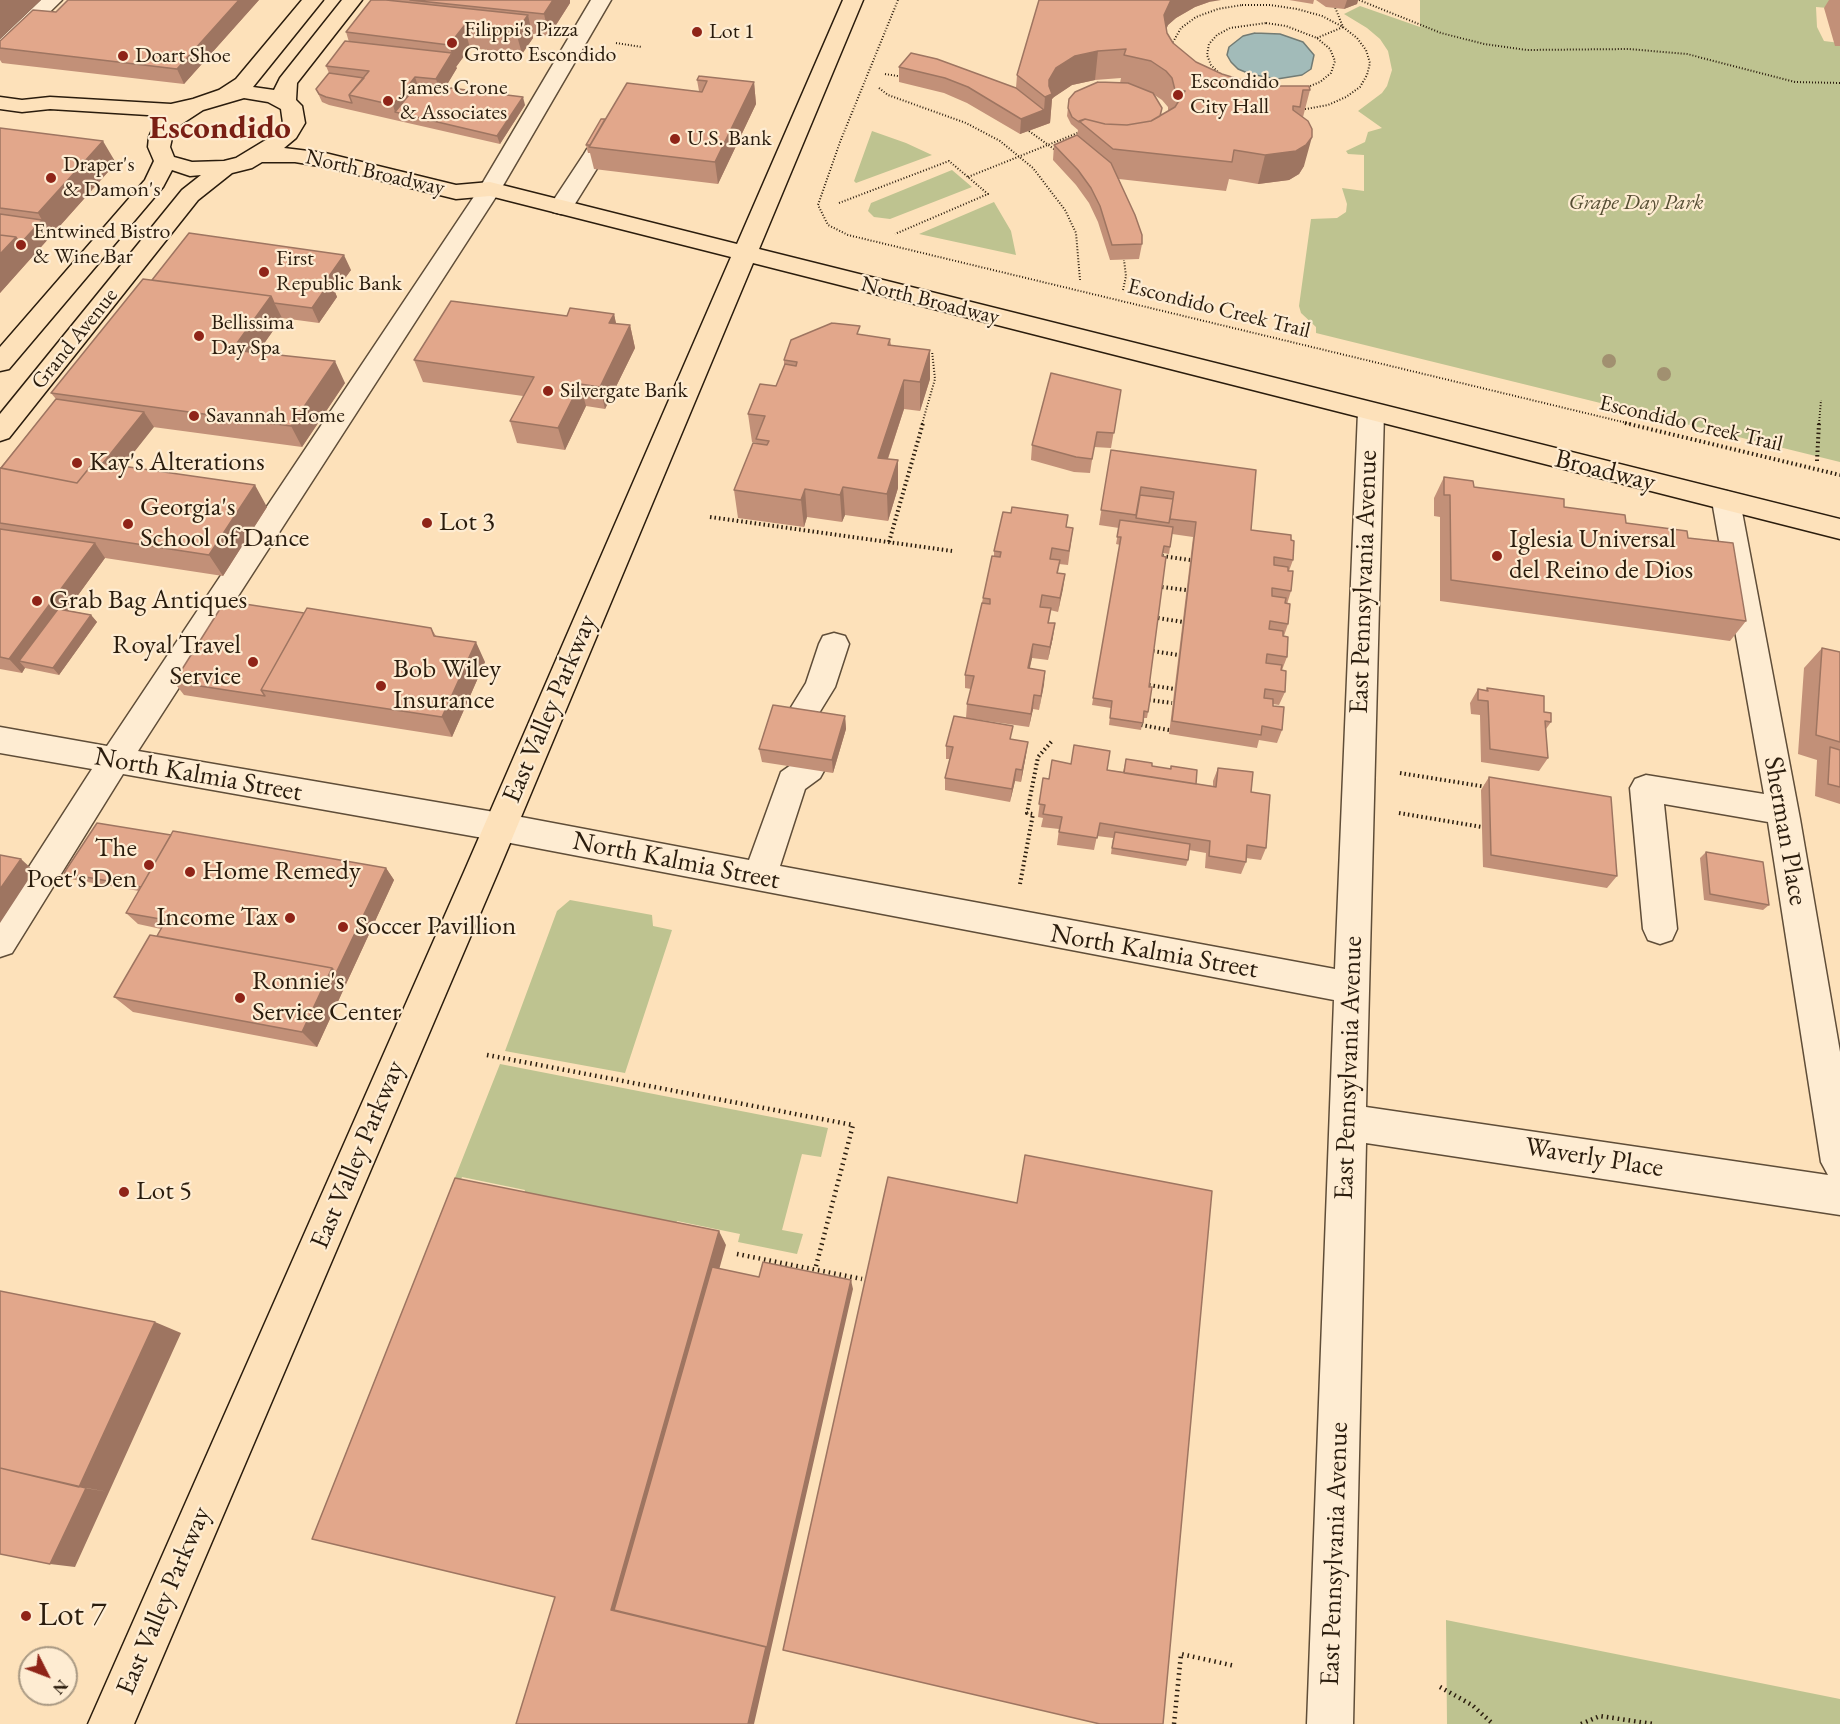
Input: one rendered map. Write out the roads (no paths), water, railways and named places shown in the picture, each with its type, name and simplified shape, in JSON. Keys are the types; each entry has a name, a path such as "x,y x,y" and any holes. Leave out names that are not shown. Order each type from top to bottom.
{"main road":[{"name":"Grand Avenue","path":"226,95 243,84 313,0"},
{"name":"Grand Avenue","path":"162,154 190,170 224,168 260,155 288,134 290,109 284,92 286,82 352,0"},
{"name":"East Valley Parkway","path":"111,1724 500,827 743,254 854,0"},
{"name":"Grand Avenue","path":"0,363 155,182 162,154 160,137 164,126 195,105 244,92 262,93 290,109"},
{"path":"11,105 50,103 171,110 195,105"},
{"path":"11,105 38,114 132,131 162,154"},
{"name":"North Broadway","path":"290,109 315,134 338,145 471,173 490,189"},
{"name":"North Broadway","path":"260,155 294,155 325,160 456,192 490,189 1371,412"},
{"name":"Grand Avenue","path":"0,432 190,195 224,168"},
{"name":"Broadway","path":"1371,412 1840,530"}],"street":[{"path":"0,50 52,0"},
{"path":"0,942 115,760 490,189 601,0"},
{"path":"561,207 595,154"},
{"name":"East Pennsylvania Avenue","path":"1330,1724 1367,472 1371,412"},
{"name":"Sherman Place","path":"1726,501 1782,811 1840,1162"},
{"path":"809,724 834,644"},
{"name":"North Kalmia Street","path":"0,740 500,827 1008,925 1351,988"},
{"path":"760,877 795,771"},
{"path":"1660,929 1646,788 1782,811"},
{"name":"Waverly Place","path":"1347,1122 1840,1196"}],"water":[{"path":"1255,33 1280,34 1303,42 1314,55 1311,69 1302,75 1277,79 1250,74 1238,69 1227,55 1229,47 1243,36"}],"place":[{"name":"Lot 1","path":"697,32"},
{"name":"Filippi's Pizza Grotto Escondido","path":"452,43"},
{"name":"Doart Shoe","path":"123,56"},
{"name":"Escondido City Hall","path":"1178,95"},
{"name":"James Crone & Associates","path":"388,101"},
{"name":"U.S. Bank","path":"675,139"},
{"name":"Draper's & Damon's","path":"51,178"},
{"name":"Entwined Bistro & Wine Bar","path":"21,245"},
{"name":"First Republic Bank","path":"264,272"},
{"name":"Bellissima Day Spa","path":"199,336"},
{"name":"Silvergate Bank","path":"548,391"},
{"name":"Savannah Home","path":"194,416"},
{"name":"Kay's Alterations","path":"77,463"},
{"name":"Lot 3","path":"427,523"},
{"name":"Georgia's School of Dance","path":"128,524"},
{"name":"Iglesia Universal del Reino de Dios","path":"1497,556"},
{"name":"Grab Bag Antiques","path":"37,601"},
{"name":"Royal Travel Service","path":"253,662"},
{"name":"Bob Wiley Insurance","path":"381,686"},
{"name":"The Poet's Den","path":"149,865"},
{"name":"Home Remedy","path":"190,872"},
{"name":"Income Tax","path":"290,918"},
{"name":"Soccer Pavillion","path":"343,927"},
{"name":"Ronnie's Service Center","path":"240,998"},
{"name":"Lot 5","path":"124,1192"},
{"name":"Lot 7","path":"26,1616"}],"district":[{"name":"Escondido","path":"220,129"}],"park label":[{"name":"Grape Day Park","path":"1636,203"}]}
